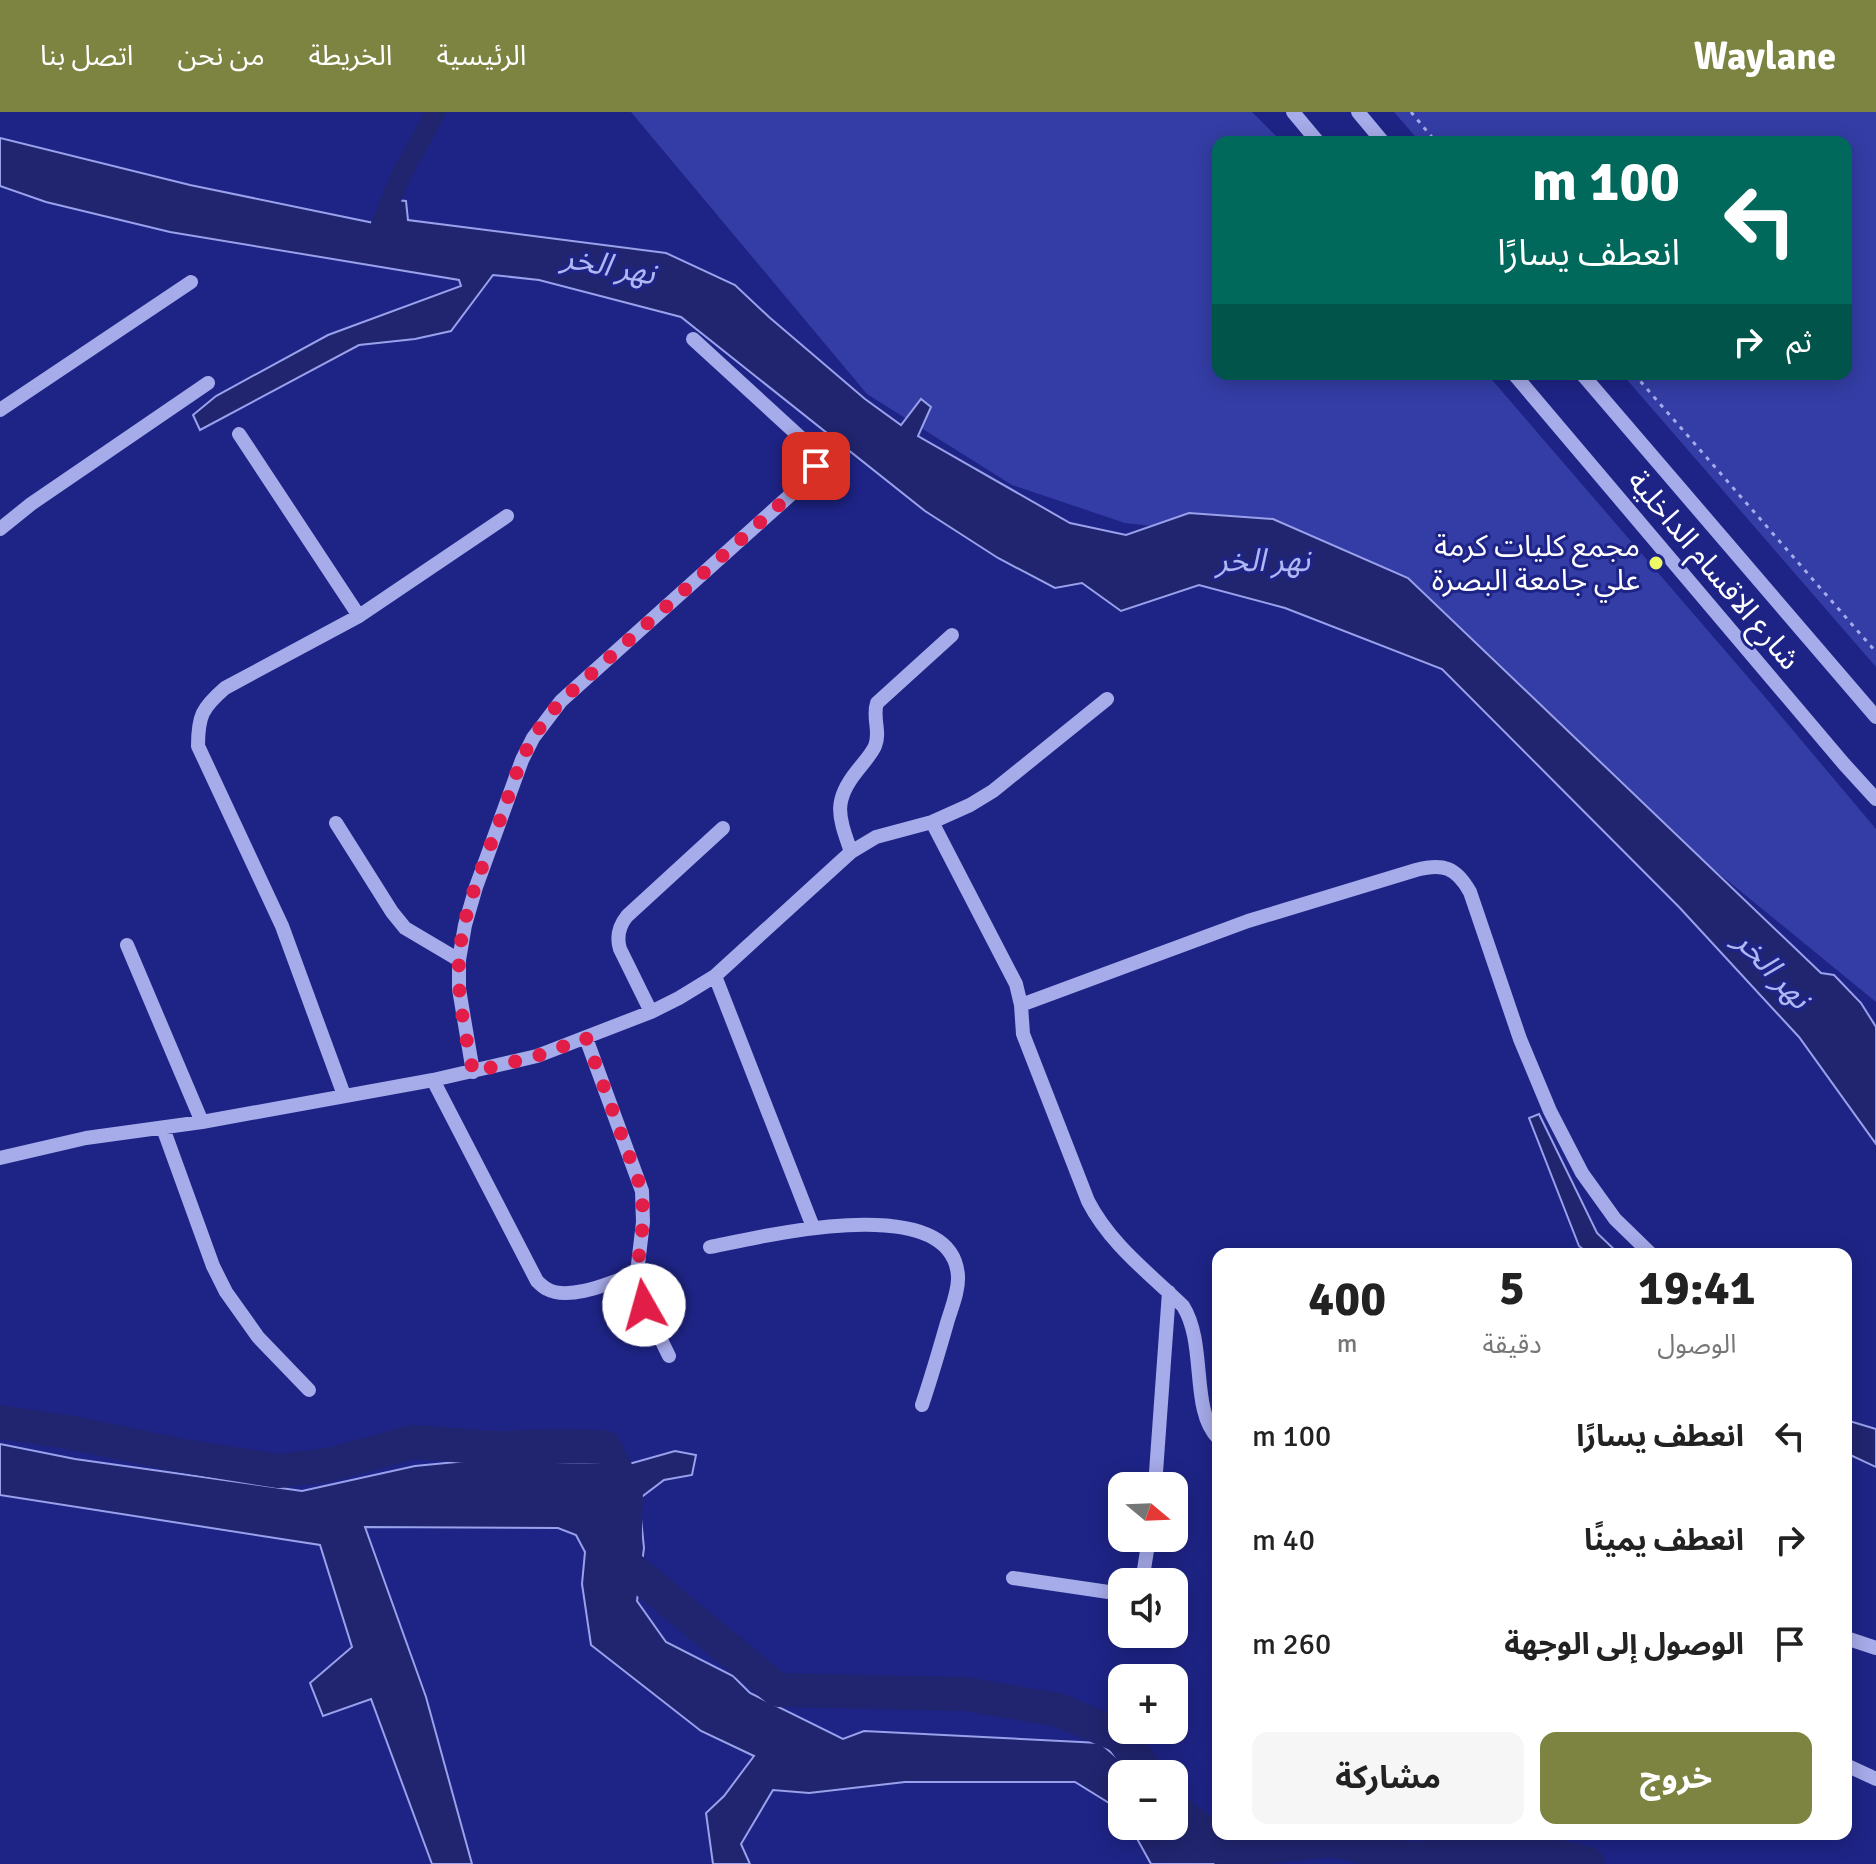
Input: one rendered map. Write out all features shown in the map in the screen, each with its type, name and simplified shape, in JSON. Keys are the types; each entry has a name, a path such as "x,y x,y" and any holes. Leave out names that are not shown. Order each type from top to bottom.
{"street":[{"path":"1293,112 1313,136"},
{"path":"1358,112 1378,136"},
{"path":"0,410 191,282"},
{"path":"473,1072 459,989 459,960 465,925 522,760 533,738 561,701 813,474 816,466 813,449 693,339"},
{"name":"شارع الاقسام الداخلية","path":"1519,380 1876,799"},
{"name":"شارع الاقسام الداخلية","path":"1587,380 1876,717"},
{"path":"0,529 31,504 208,383"},
{"path":"239,434 359,616"},
{"path":"344,1095 282,926 198,746 198,723 208,703 225,688 359,616 507,516"},
{"path":"851,852 838,814 839,804 847,784 874,748 877,703 952,635"},
{"path":"0,1158 86,1138 202,1122 473,1072 537,1056 651,1012 715,976 851,852 876,837 932,822 970,805 993,791 1107,699"},
{"path":"932,822 1011,971 1021,1005 1023,1034 1097,1220 1112,1239 1183,1306 1191,1319 1205,1417 1212,1432"},
{"path":"336,823 405,928 459,960"},
{"path":"651,1012 620,949 619,929 627,916 723,828"},
{"path":"1021,1005 1248,921 1416,870 1432,866 1448,868 1462,878 1470,892 1520,1039 1575,1161 1615,1219 1645,1248"},
{"path":"127,945 202,1122"},
{"path":"715,976 813,1227"},
{"path":"586,1038 642,1191 643,1222 637,1273 644,1305 669,1356"},
{"path":"433,1080 537,1281 561,1294 577,1293 637,1273"},
{"path":"163,1128 213,1266 226,1292 258,1337 309,1390"},
{"path":"710,1247 813,1227 864,1224 899,1227 940,1242 954,1257 958,1278 954,1301 922,1405"},
{"path":"1156,1472 1169,1292"},
{"path":"1013,1578 1108,1592"},
{"path":"1852,1640 1876,1648"},
{"path":"1852,1768 1876,1779"}],"path":[{"path":"1411,112 1431,136"},
{"path":"1639,380 1876,652"}],"shaded area":[{"name":"مجمع كليات كرمة علي جامعة البصرة","path":"631,112 1252,112 1276,136 1212,136 1212,380 1492,380 1876,829 1876,1002 1316,544 1125,523 1012,485 867,394"},
{"path":"1394,112 1876,112 1876,667 1627,380 1852,380 1852,136 1415,136"}],"water":[{"name":"نهر الخر","path":"0,138 190,185 374,223 383,199 406,201 408,220 666,253 735,285 865,399 901,425 921,399 931,407 918,436 1070,523 1126,535 1189,513 1273,519 1408,578 1821,973 1834,975 1861,1003 1876,1027 1876,1144 1799,1037 1679,907 1442,669 1285,608 1199,585 1121,611 1082,583 1055,588 998,558 925,511 681,317 539,280 493,275 451,331 415,339 359,345 200,430 193,415 216,396 328,335 461,286 459,280 170,232 46,202 0,186"},
{"path":"1539,1114 1597,1233 1613,1248 1579,1246 1529,1118"},
{"path":"1852,1422 1876,1429 1876,1467 1852,1456"},
{"path":"0,1444 75,1459 302,1491 415,1466 477,1460 629,1464 675,1451 696,1455 692,1475 664,1480 639,1499 644,1548 637,1601 666,1642 733,1676 750,1693 843,1739 864,1731 1100,1743 1120,1760 1108,1760 1108,1802 1075,1782 905,1782 809,1793 773,1790 741,1844 750,1864 713,1864 706,1813 724,1796 754,1756 701,1731 591,1645 582,1584 585,1552 576,1535 558,1528 365,1527 426,1697 472,1864 432,1864 371,1699 323,1716 310,1683 352,1647 320,1545 0,1495"},
{"path":"1188,1832 1217,1864 1151,1864 1138,1840 1188,1840"}],"waterway":[{"path":"381,224 402,173 436,112"},
{"path":"0,1422 278,1471 328,1465 414,1442 493,1448 604,1447 626,1490 624,1563 778,1690 965,1694 1058,1710 1121,1736 1138,1760"},
{"path":"1188,1820 1212,1840"},
{"path":"1212,1840 1226,1851 1335,1840"},
{"path":"1335,1840 1409,1859 1469,1854 1549,1854 1588,1864"}],"place":[{"name":"مجمع كليات كرمة علي جامعة البصرة","path":"1656,563"}],"route":[{"path":"644,1305 637,1273 643,1222 642,1191 586,1038 537,1056 473,1072 459,989 459,960 465,925 522,760 547,718 561,701 807,480 816,466"}]}
